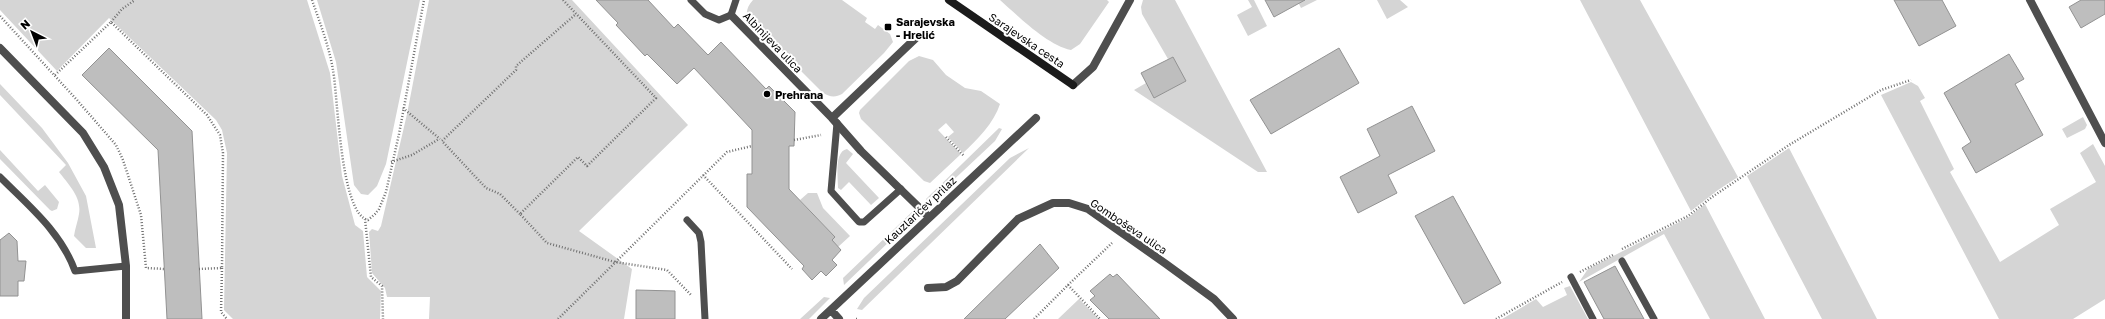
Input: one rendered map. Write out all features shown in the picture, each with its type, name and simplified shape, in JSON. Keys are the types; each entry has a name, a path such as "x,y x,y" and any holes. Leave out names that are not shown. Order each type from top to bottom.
{"main road":[{"name":"Sarajevska cesta","path":"949,0 1073,85"}],"street":[{"path":"1073,85 1093,67 1130,0"},
{"path":"2030,0 2105,143"},
{"name":"Albinijeva ulica","path":"731,15 835,121 861,151 929,217"},
{"path":"835,121 918,36"},
{"path":"0,48 84,133 104,167 119,205 126,266 126,319"},
{"name":"Kauzlarićev prilaz","path":"821,319 1036,118"},
{"name":"Gomboševa ulica","path":"928,288 946,288 957,281 1018,219 1053,203 1069,203 1088,209 1166,264 1214,299 1232,319"},
{"path":"830,310 839,319"}],"lane":[{"name":"Albinijeva ulica","path":"691,0 705,14 712,18 723,20 731,15 736,0"},
{"path":"835,121 831,191 859,222 864,222 901,189"},
{"path":"0,177 60,239 69,253 75,271 126,266"},
{"path":"687,220 699,233 701,242 705,316"},
{"path":"1622,261 1654,319"},
{"path":"1571,277 1593,319"}],"path":[{"path":"55,76 122,9 135,0"},
{"path":"312,0 333,70 344,165 350,195 357,212 365,219 371,277 382,286 384,291 383,319"},
{"path":"365,219 372,218 382,203 392,162 424,0"},
{"path":"520,214 578,157 587,166 656,98 563,0"},
{"path":"392,162 412,155 440,140 516,70 516,66 576,14"},
{"path":"0,16 116,145 141,215 146,268 165,269"},
{"path":"110,22 207,115 220,135 223,153 221,312 228,319"},
{"path":"1496,319 1571,277 1688,216 1712,197 1789,145 1881,90 1911,80"},
{"path":"403,108 440,140 486,188 500,194 547,244 615,262 667,270 690,293 705,316"},
{"path":"794,140 821,135"},
{"path":"946,136 964,156"},
{"path":"558,319 726,152 752,146"},
{"path":"703,175 792,269"},
{"path":"1034,319 1112,243"},
{"path":"199,269 222,268"},
{"path":"1068,285 1100,319"}],"shaded area":[{"path":"0,0 307,0 330,73 342,176 355,225 363,231 367,277 381,291 380,319 233,319 224,310 227,153 222,130 216,120 109,18 57,71 0,10"},
{"path":"317,0 420,0 386,164 377,186 368,195 361,194 354,185 336,62"},
{"path":"429,0 572,0 688,125 579,231 632,269 624,319 429,319 430,297 387,297 385,288 372,273 369,232 372,229 378,231 381,226 407,114"},
{"path":"753,0 842,0 867,18 865,22 875,29 878,25 890,34 893,42 884,53 842,94 830,96 822,92 770,40 768,42 754,27 750,22 747,12"},
{"path":"1000,0 1107,0 1109,2 1080,44 1071,50 1052,42 1043,36 1024,22"},
{"path":"1143,0 1175,0 1267,172 1258,172 1134,90 1146,83 1154,98 1185,81 1173,57 1168,59 1142,14 1141,7"},
{"path":"1248,0 1254,0 1267,26 1248,36 1237,15 1252,7"},
{"path":"1297,0 1317,0 1301,8"},
{"path":"1377,0 1400,0 1408,7 1387,19"},
{"path":"1580,0 1640,0 1738,177 1691,211"},
{"path":"919,56 933,60 946,75 965,88 981,91 1000,104 994,118 979,137 963,153 948,137 954,132 946,123 938,130 961,154 930,183 924,181 861,119 859,113 860,110 909,61"},
{"path":"1911,82 1918,86 1925,98 1920,101 1954,169 1950,172 2000,262 2059,225 2050,209 2096,182 2080,153 2093,144 2105,166 2105,299 2073,319 1999,319 1881,95"},
{"path":"0,84 42,128 68,163 86,196 96,248 86,248 74,236 79,217 79,208 74,191 59,172 66,165 0,95"},
{"path":"2083,117 2087,125 2085,129 2067,138 2062,129"},
{"path":"999,128 1002,129 995,141 929,203 926,199"},
{"path":"1029,148 862,310 857,309 864,298 1010,158"},
{"path":"1789,148 1877,319 1822,319 1747,176"},
{"path":"847,149 853,154 846,163 879,198 871,205 849,182 841,190 838,188 838,160 843,151"},
{"path":"0,150 38,191 45,185 59,202 57,209 52,211 50,210 0,159"},
{"path":"808,193 817,193 823,208 850,236 838,247 832,240 835,237 800,200"},
{"path":"1705,204 1765,319 1710,319 1664,234 1579,282 1588,269 1689,217"},
{"path":"913,211 917,215 844,285 843,278"},
{"path":"1570,286 1588,319 1502,319 1536,299 1543,307 1567,295 1564,288"},
{"path":"824,297 830,298 809,319 800,319"},
{"path":"1079,299 1099,319 1058,319"}],"building":[{"path":"596,0 648,0 674,28 678,24 708,55 721,42 766,89 769,86 795,112 794,146 789,146 789,189 835,237 832,240 841,250 832,260 837,265 826,276 821,271 812,280 802,269 804,266 747,207 747,174 752,174 752,130 694,68 677,84 647,54 645,56 616,25 618,23"},
{"path":"1265,0 1305,0 1274,17"},
{"path":"1894,0 1942,0 1956,26 1919,46"},
{"path":"2081,0 2105,0 2105,14 2081,28 2069,7"},
{"path":"109,48 192,131 202,319 167,319 158,150 82,75"},
{"path":"1339,48 1359,83 1271,134 1250,100"},
{"path":"2009,54 2024,79 2015,84 2043,135 1976,173 1962,148 1971,142 1944,93"},
{"path":"1173,57 1186,81 1154,98 1141,73"},
{"path":"1412,106 1435,151 1388,175 1397,193 1358,213 1340,177 1380,156 1367,129"},
{"path":"1453,196 1501,283 1464,304 1415,216"},
{"path":"9,233 17,241 18,261 26,261 24,281 18,281 18,296 0,296 0,240"},
{"path":"1040,244 1059,268 1005,319 964,319"},
{"path":"1615,266 1644,319 1604,319 1584,282"},
{"path":"1110,274 1113,277 1117,274 1160,319 1109,319 1090,300 1095,296 1090,291"},
{"path":"636,290 675,291 675,319 636,319"}],"place":[{"name":"Sarajevska - Hrelić","path":"888,27"},
{"name":"Prehrana","path":"767,94"}]}
